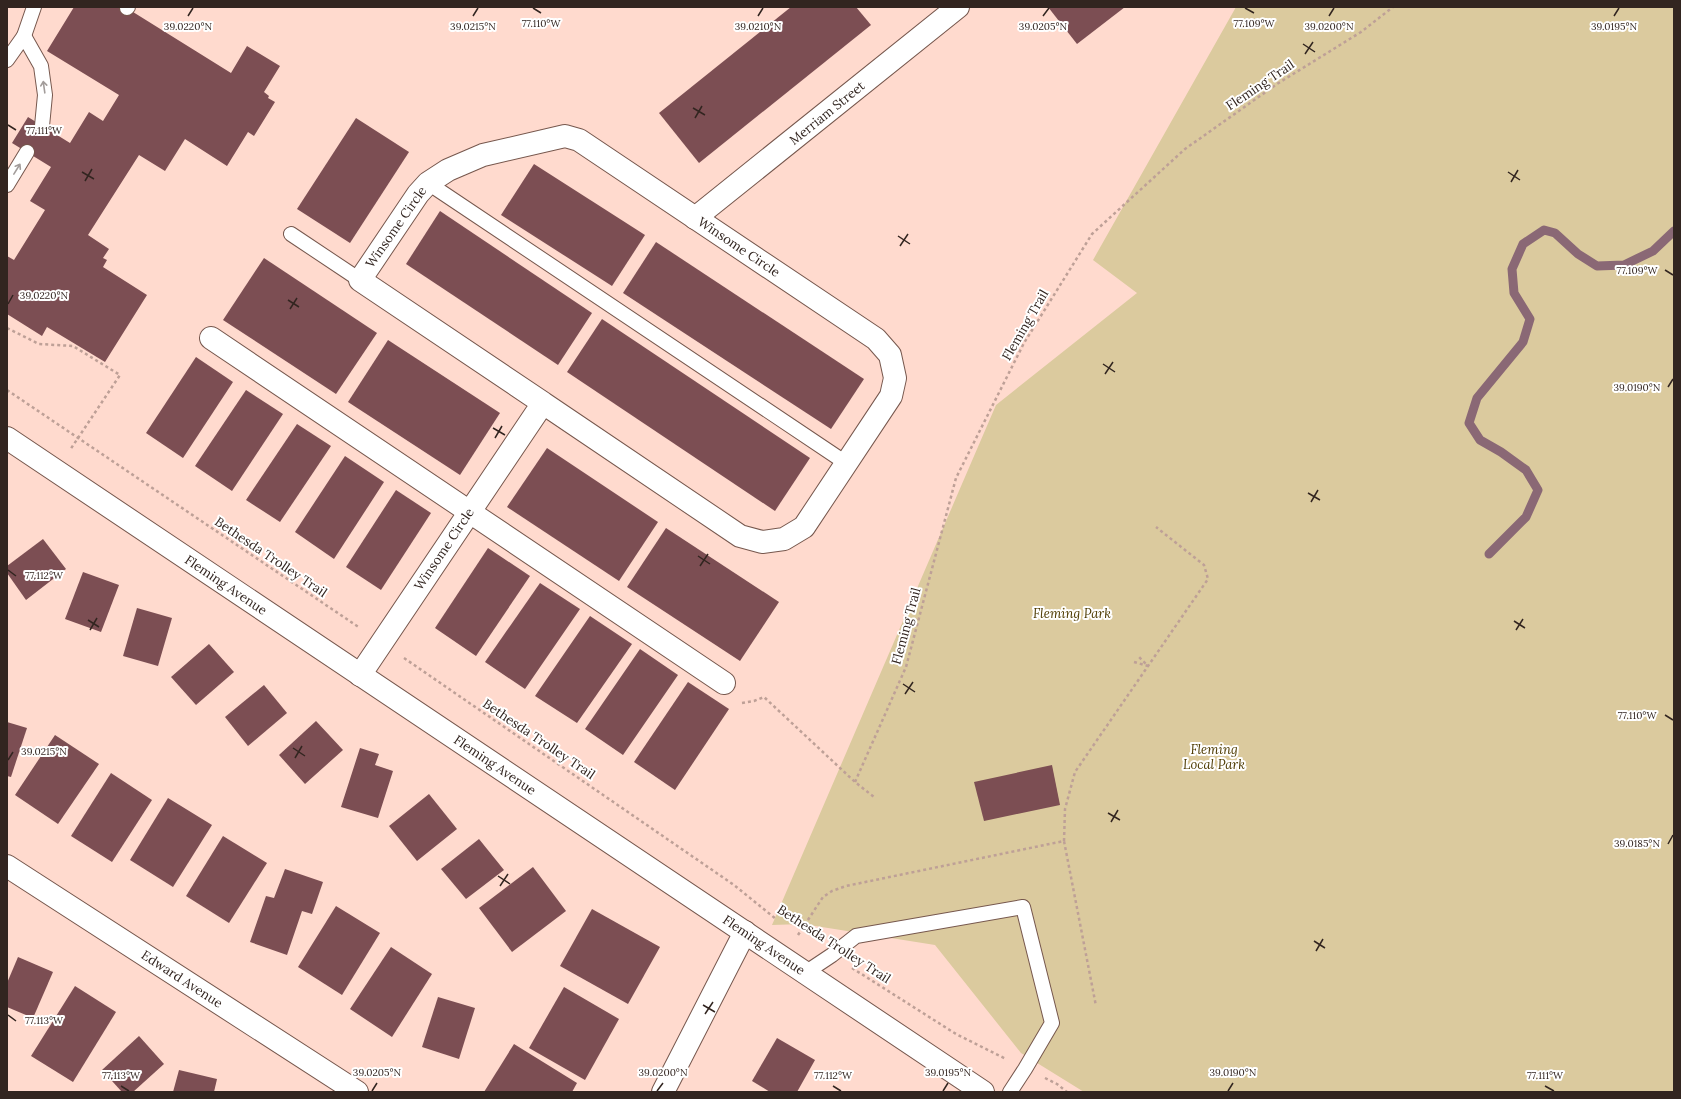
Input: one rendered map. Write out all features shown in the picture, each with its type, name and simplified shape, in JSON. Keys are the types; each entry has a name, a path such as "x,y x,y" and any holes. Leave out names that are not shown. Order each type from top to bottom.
{"street":[{"name":"Merriam Street","path":"696,218 952,9"},
{"name":"Winsome Circle","path":"565,136 579,140 876,339 890,355 895,378 891,396 804,527 784,539 762,542 740,536 360,280 418,194 428,183 448,170 483,155 565,136"},
{"path":"211,338 724,683"},
{"name":"Winsome Circle","path":"360,676 543,403"},
{"name":"Fleming Avenue","path":"7,438 360,676 983,1092"},
{"name":"Edward Avenue","path":"7,866 357,1092"},
{"path":"662,1092 745,932"}],"lane":[{"path":"7,60 24,36 34,7"},
{"path":"24,36 41,66 45,95 42,126"},
{"path":"7,185 27,152"},
{"path":"428,183 846,463"},
{"path":"291,234 360,280"},
{"path":"805,973 832,955 856,936 1023,907 1052,1023 1026,1069 1010,1092"}],"path":[{"name":"Fleming Trail","path":"855,782 906,667 956,478 1024,343 1092,234 1185,149 1277,84 1361,32 1393,7"},
{"path":"7,328 39,344 73,346 120,375 67,455"},
{"name":"Bethesda Trolley Trail","path":"7,390 382,643 734,885 781,924"},
{"path":"1064,841 1065,809 1075,772 1208,579 1204,565 1156,528"},
{"path":"1138,656 1148,666"},
{"path":"1134,662 1148,666"},
{"path":"724,683 724,695 739,703 754,701 764,697 855,782 874,797"},
{"name":"Bethesda Trolley Trail","path":"793,931 956,1034 1057,1084 1067,1092"}],"green space":[{"name":"Fleming Local Park","path":"1236,7 1674,7 1674,1092 1084,1092 1021,1053 935,945 803,924 772,925 996,405 1137,293 1093,260"}],"building":[{"path":"74,7 125,7 231,73 247,46 280,66 264,92 269,96 268,98 275,102 254,136 248,132 227,166 185,139 165,171 139,155 88,235 109,249 103,258 107,260 103,267 147,295 105,362 47,327 42,336 7,314 7,256 14,260 45,210 30,201 51,167 12,143 28,117 70,143 89,112 103,121 119,95 47,51"},
{"path":"791,7 856,7 871,25 699,163 659,113"},
{"path":"1048,7 1125,7 1077,44"},
{"path":"356,118 409,152 350,243 297,209"},
{"path":"534,164 645,235 612,286 501,215"},
{"path":"440,211 592,313 558,365 406,264"},
{"path":"656,242 864,379 831,429 623,293"},
{"path":"264,258 377,333 336,394 223,320"},
{"path":"602,319 810,458 775,511 567,372"},
{"path":"388,340 500,413 460,475 348,402"},
{"path":"196,357 233,382 183,458 146,433"},
{"path":"246,390 283,414 232,491 195,466"},
{"path":"297,424 331,446 280,522 246,500"},
{"path":"547,448 658,522 619,581 507,507"},
{"path":"345,456 384,482 334,559 295,532"},
{"path":"396,490 431,513 381,590 346,567"},
{"path":"666,528 779,602 740,661 627,587"},
{"path":"43,539 66,569 26,600 7,573 7,566"},
{"path":"488,548 530,576 476,656 435,628"},
{"path":"83,572 119,585 101,632 65,619"},
{"path":"540,583 580,609 525,689 485,662"},
{"path":"137,608 172,618 158,666 123,656"},
{"path":"590,616 632,644 577,723 535,696"},
{"path":"209,644 234,672 196,705 171,677"},
{"path":"640,649 678,675 623,755 585,729"},
{"path":"688,682 729,709 675,790 634,762"},
{"path":"264,685 287,713 248,746 225,717"},
{"path":"316,721 343,750 305,784 279,755"},
{"path":"7,722 27,728 11,777 7,776"},
{"path":"55,735 99,764 58,824 15,795"},
{"path":"360,748 379,754 375,765 393,771 378,818 341,807"},
{"path":"1052,765 1060,805 984,821 974,782"},
{"path":"111,773 152,800 112,862 71,836"},
{"path":"429,794 457,829 417,861 389,826"},
{"path":"168,798 212,825 173,887 130,860"},
{"path":"223,836 267,863 229,923 186,896"},
{"path":"479,839 504,870 466,899 441,869"},
{"path":"533,867 566,911 512,952 479,908"},
{"path":"285,869 323,882 312,914 302,911 287,955 250,942 266,896 274,898"},
{"path":"336,906 380,933 342,995 298,967"},
{"path":"592,909 660,947 628,1004 560,966"},
{"path":"391,947 432,974 392,1037 350,1009"},
{"path":"18,957 53,972 33,1018 7,1007 7,983"},
{"path":"75,986 116,1012 73,1082 31,1056"},
{"path":"564,987 619,1019 585,1080 529,1048"},
{"path":"438,997 475,1008 459,1059 422,1047"},
{"path":"139,1036 164,1064 133,1092 122,1092 102,1070"},
{"path":"777,1038 815,1060 797,1092 770,1092 752,1081"},
{"path":"514,1044 577,1083 572,1092 484,1092"},
{"path":"179,1070 217,1079 214,1092 173,1092"}],"waterway":[{"path":"1489,554 1526,517 1538,490 1526,470 1501,452 1480,440 1469,423 1477,398 1523,342 1530,319 1514,293 1512,269 1523,244 1544,230 1555,233 1578,254 1597,266 1624,265 1653,251 1674,231"}],"park label":[{"name":"Fleming Park","path":"1072,613"}]}
